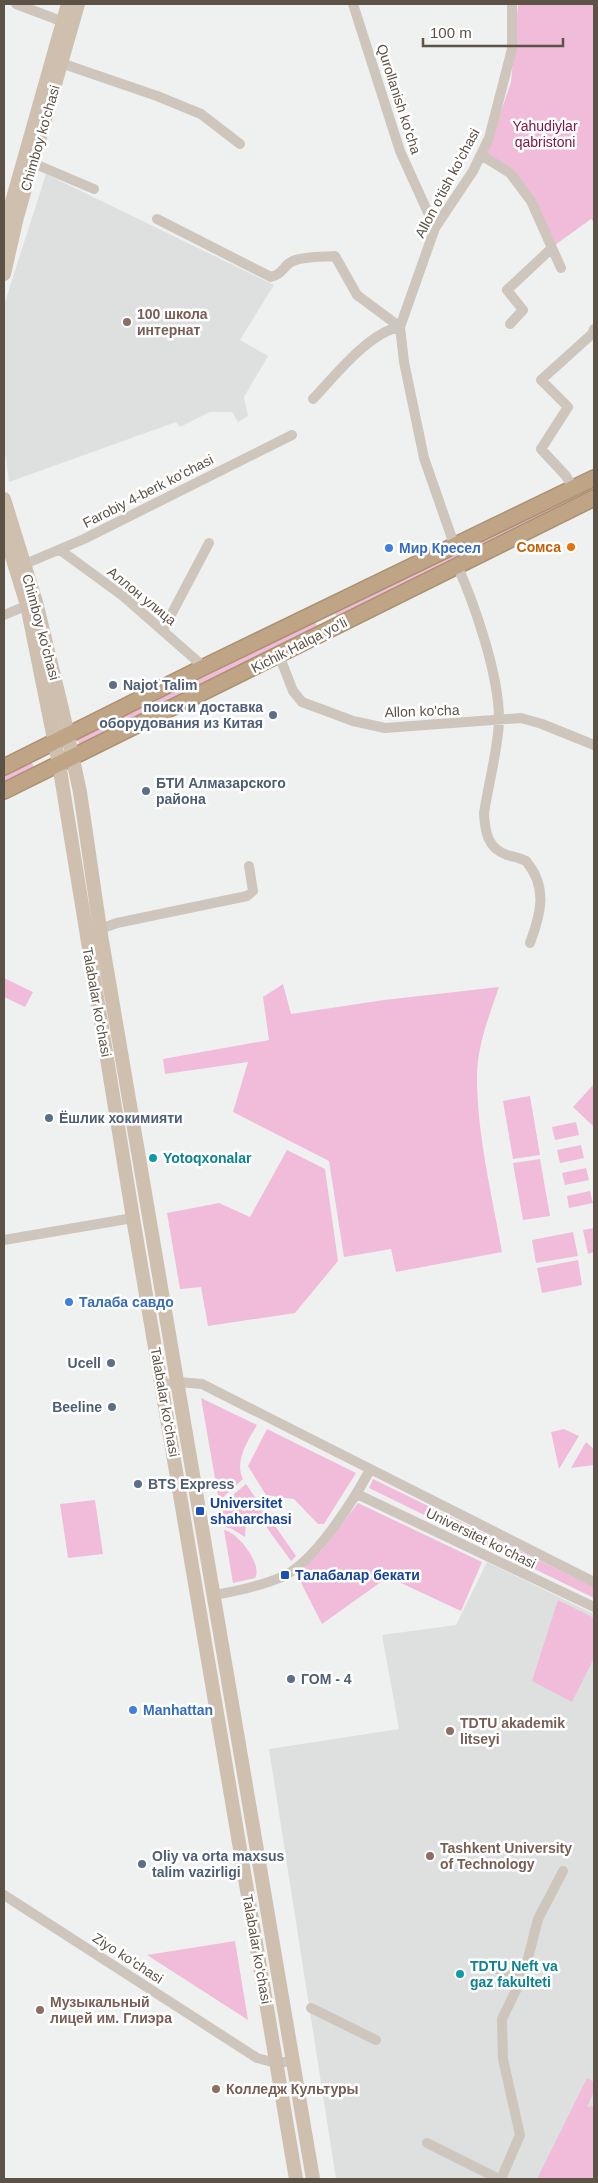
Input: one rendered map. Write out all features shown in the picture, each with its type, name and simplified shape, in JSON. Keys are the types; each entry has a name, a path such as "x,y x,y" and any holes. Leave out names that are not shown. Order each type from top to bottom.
{"highway":[{"name":"Kichik Halqa yo'li","path":"4,767 322,609 455,547 594,478"},
{"name":"Kichik Halqa yo'li","path":"4,791 594,498"},
{"path":"322,609 332,628"}],"main road":[{"name":"Chimboy ko'chasi","path":"4,230 61,63 68,23 68,4"},
{"name":"Chimboy ko'chasi","path":"4,274 28,161 68,23 78,4"},
{"name":"Chimboy ko'chasi","path":"4,499 19,566 31,604 62,739 73,757"},
{"name":"Chimboy ko'chasi","path":"4,530 19,566"},
{"name":"Talabalar ko'chasi","path":"62,739 60,764 85,932 296,2179"},
{"name":"Talabalar ko'chasi","path":"73,757 100,929 313,2179"},
{"path":"85,932 100,929"},
{"path":"111,1084 126,1081"},
{"path":"220,1729 236,1726"}],"street":[{"path":"16,4 68,23"},
{"name":"Qurollanish ko'cha","path":"353,4 400,152 435,228"},
{"name":"Allon o'tish ko'chasi","path":"455,547 424,458 404,362 400,327 435,228 489,138 512,49 512,4"},
{"path":"61,63 157,96 201,114 240,144"},
{"path":"480,155 510,173 531,201 561,268"},
{"path":"28,161 94,189"},
{"path":"157,219 271,277 280,275 288,264 295,260 335,256 357,296 400,327"},
{"path":"510,324 523,310 507,290 552,248"},
{"path":"313,399 362,350 388,329 400,327"},
{"path":"573,488 566,476 541,449 568,406 541,380 592,334 594,329"},
{"name":"Farobiy 4-berk ko'chasi","path":"19,566 60,550 292,435"},
{"path":"163,630 209,543"},
{"name":"Аллон улица","path":"60,550 123,596 204,667"},
{"path":"457,565 467,587 497,690 499,721 484,813 485,827 491,844 500,852 526,861 540,887 541,911 530,943"},
{"path":"4,615 31,604"},
{"name":"Allon ko'cha","path":"279,655 293,691 302,702 353,721 385,728 521,718 542,724 594,745"},
{"path":"100,929 117,923 247,896 253,890 249,866"},
{"path":"4,1240 133,1218"},
{"name":"Universitet ko'chasi","path":"162,1385 178,1382 202,1384 594,1582"},
{"path":"214,1595 264,1583 285,1575 301,1564 338,1521 357,1494 370,1470"},
{"name":"Universitet ko'chasi","path":"357,1494 594,1607"},
{"path":"427,2143 500,2179 520,2135 503,2059 502,2024 504,2014 521,1981 538,1919 563,1871"},
{"name":"Ziyo ko'chasi","path":"4,1895 257,2058 276,2062 292,2061"},
{"path":"490,1965 521,1981"},
{"path":"310,2008 376,2040"}],"shaded area":[{"name":"100 школа интернат","path":"46,174 274,285 240,340 268,356 244,397 248,416 238,422 232,412 210,412 180,427 176,422 9,482 4,446 4,305"},
{"path":"487,1562 594,1614 594,2179 336,2179 269,1749 399,1729 382,1635 456,1625"}],"green space":[{"name":"Yahudiylar qabristoni","path":"518,4 594,4 594,222 591,219 555,245 532,197 486,155 511,82"},
{"path":"594,484 594,490 337,617 334,611"},
{"path":"315,622 318,628 80,746 77,740"},
{"path":"31,761 34,767 4,781 4,774"},
{"path":"4,978 33,992 25,1007 4,997"},
{"path":"283,984 291,1014 384,1000 499,987 481,1043 477,1077 482,1143 502,1252 396,1272 391,1249 344,1257 329,1161 233,1112 248,1062 165,1074 163,1059 269,1040 263,997"},
{"path":"594,1084 594,1127 573,1107"},
{"path":"530,1096 540,1155 513,1159 503,1101"},
{"path":"576,1122 579,1135 555,1140 552,1127"},
{"path":"581,1145 584,1158 560,1163 557,1150"},
{"path":"287,1150 325,1169 338,1261 295,1313 208,1326 201,1287 180,1289 167,1213 219,1203 250,1217"},
{"path":"540,1159 550,1216 523,1220 513,1163"},
{"path":"586,1168 589,1180 565,1185 562,1173"},
{"path":"590,1191 593,1203 569,1208 567,1196"},
{"path":"594,1228 594,1252 588,1254 583,1230"},
{"path":"573,1232 578,1256 536,1263 532,1240"},
{"path":"578,1260 582,1285 542,1293 537,1268"},
{"path":"201,1398 257,1425 246,1444 241,1458 240,1465 243,1479 219,1501"},
{"path":"267,1429 356,1473 324,1524 318,1524 294,1499 266,1495 248,1466"},
{"path":"564,1429 579,1436 559,1469 551,1432"},
{"path":"586,1442 594,1449 594,1465 571,1468"},
{"path":"373,1479 594,1587 594,1598 369,1488"},
{"path":"246,1484 296,1556 291,1561 257,1514 246,1522 245,1537 223,1526 220,1506"},
{"path":"95,1500 103,1554 68,1558 60,1504"},
{"path":"358,1503 482,1562 461,1611 388,1577 322,1624 297,1575 321,1551"},
{"path":"224,1530 236,1537 248,1550 256,1565 257,1572 255,1578 233,1583"},
{"path":"558,1600 594,1618 594,1658 572,1702 532,1681"},
{"path":"235,1941 248,2020 147,1955"},
{"path":"587,2078 594,2082 594,2092 587,2107 594,2106 594,2179 537,2179"}],"place":[{"name":"100 школа интернат","path":"127,322"},
{"name":"Сомса","path":"571,547"},
{"name":"Мир Кресел","path":"389,548"},
{"name":"Najot Talim","path":"113,685"},
{"name":"поиск и доставка оборудования из Китая","path":"273,715"},
{"name":"БТИ Алмазарского района","path":"146,791"},
{"name":"Ёшлик хокимияти","path":"49,1118"},
{"name":"Yotoqxonalar","path":"153,1158"},
{"name":"Талаба савдо","path":"69,1302"},
{"name":"Ucell","path":"111,1363"},
{"name":"Beeline","path":"112,1407"},
{"name":"BTS Express","path":"138,1484"},
{"name":"Universitet shaharchasi","path":"200,1511"},
{"name":"Талабалар бекати","path":"285,1575"},
{"name":"ГОМ - 4","path":"291,1679"},
{"name":"Manhattan","path":"133,1710"},
{"name":"TDTU akademik litseyi","path":"450,1731"},
{"name":"Tashkent University of Technology","path":"430,1856"},
{"name":"Oliy va orta maxsus talim vazirligi","path":"142,1864"},
{"name":"TDTU Neft va gaz fakulteti","path":"460,1974"},
{"name":"Музыкальный лицей им. Глиэра","path":"40,2010"},
{"name":"Колледж Культуры","path":"216,2089"}]}
